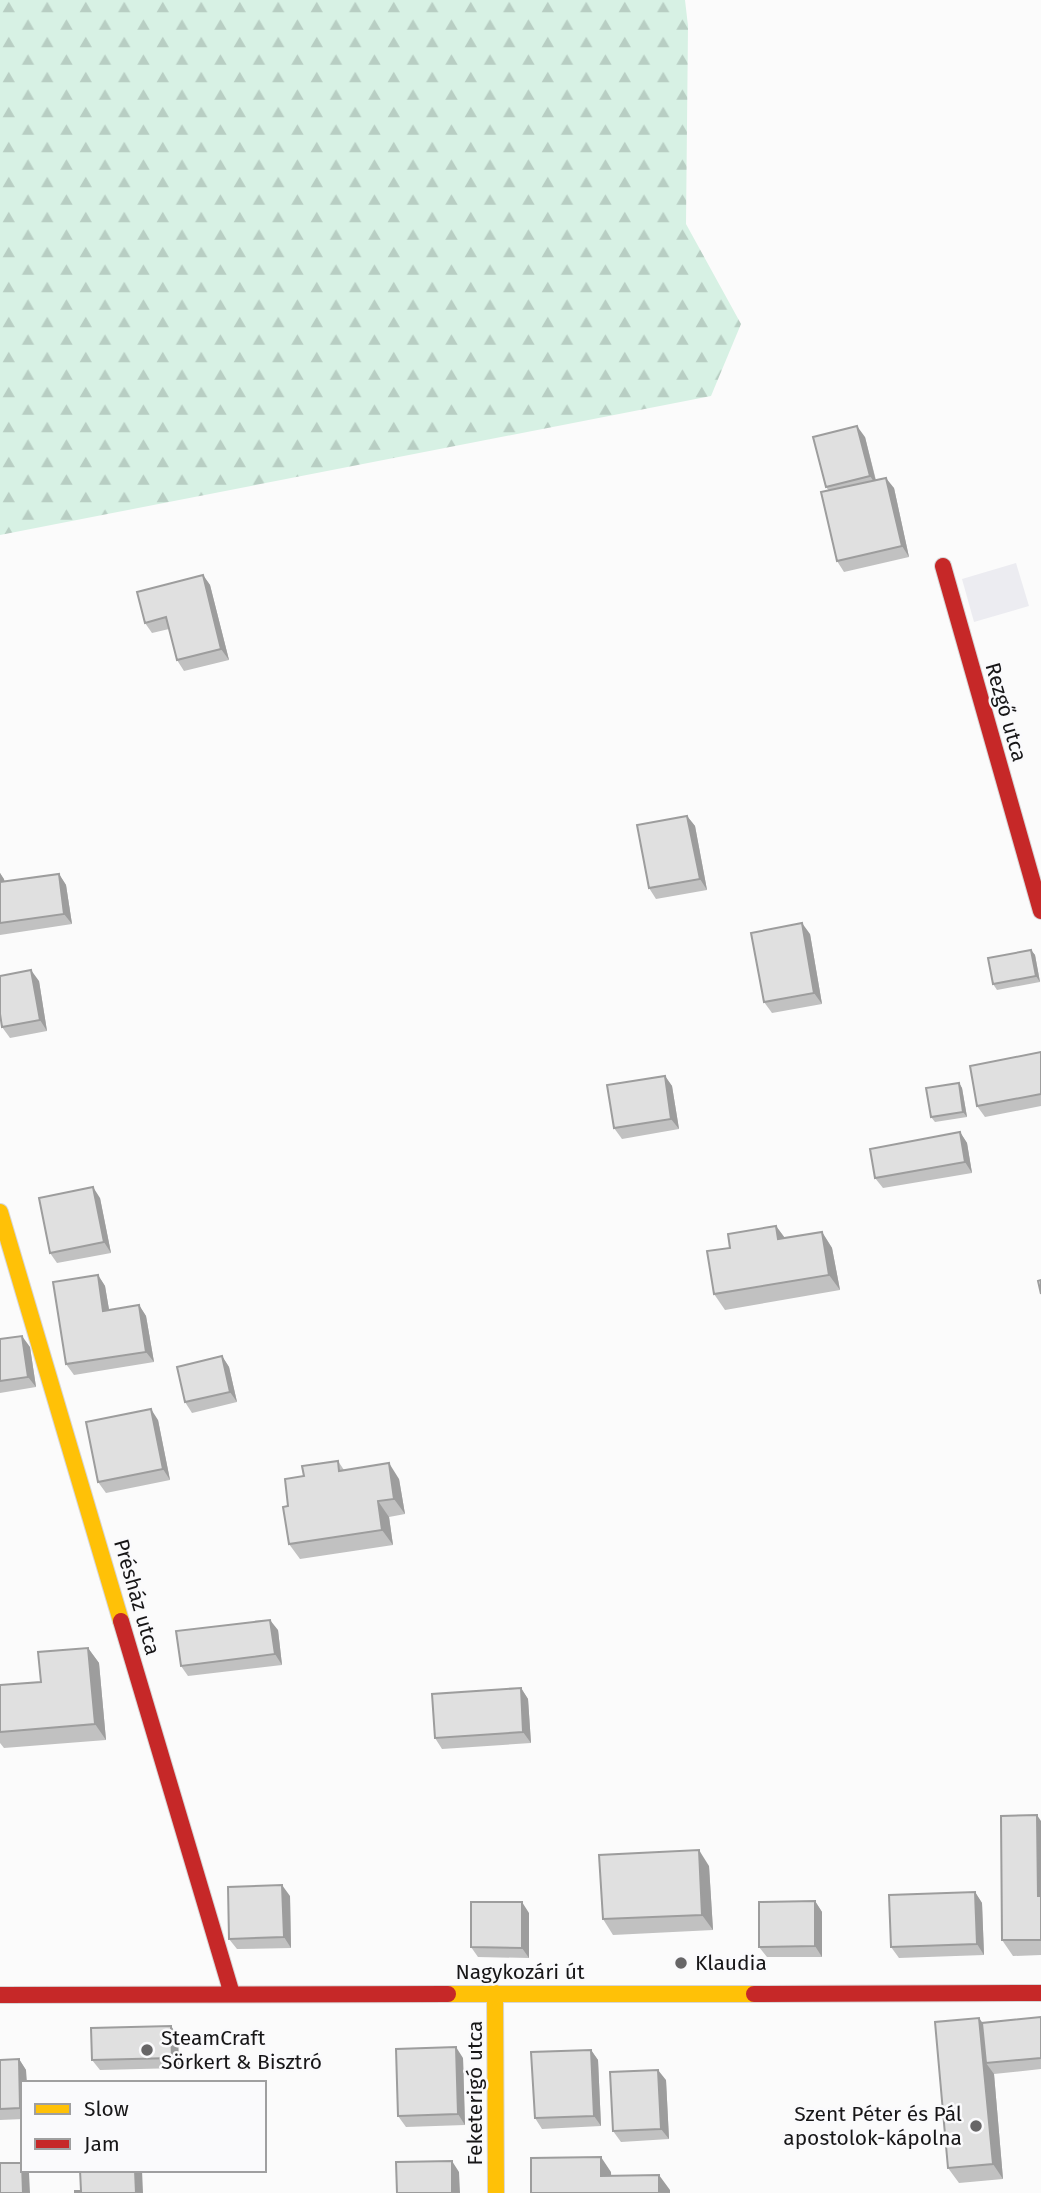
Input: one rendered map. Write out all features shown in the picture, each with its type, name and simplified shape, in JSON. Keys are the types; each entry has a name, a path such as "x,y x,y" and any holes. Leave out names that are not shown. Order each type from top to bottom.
{"street":[{"name":"Rezgő utca","path":"943,566 1041,911"},
{"name":"Présház utca","path":"0,1212 232,1994"},
{"name":"Feketerigó utca","path":"495,1993 496,2193"},
{"name":"Nagykozári út","path":"0,1995 1041,1993"}],"shaded area":[{"path":"1016,563 1029,606 974,622 962,579"}],"green space":[{"path":"0,0 685,0 688,26 686,224 741,324 711,396 0,535"}],"building":[{"path":"857,426 870,476 826,487 813,437"},
{"path":"886,478 902,546 837,561 821,492"},
{"path":"203,575 221,649 177,660 166,617 145,623 137,592"},
{"path":"687,816 700,879 649,888 637,825"},
{"path":"59,874 64,914 0,923 0,882"},
{"path":"802,923 814,993 764,1002 751,933"},
{"path":"1031,950 1036,976 993,984 988,958"},
{"path":"31,970 40,1020 2,1027 0,976"},
{"path":"1041,1052 1041,1094 977,1106 970,1066"},
{"path":"665,1076 671,1119 614,1128 607,1085"},
{"path":"959,1083 963,1112 931,1117 926,1088"},
{"path":"960,1132 965,1162 875,1178 870,1149"},
{"path":"93,1187 104,1242 50,1253 39,1198"},
{"path":"776,1226 778,1239 822,1232 829,1275 714,1294 707,1251 730,1248 728,1234"},
{"path":"98,1275 103,1311 139,1305 146,1352 66,1364 53,1282"},
{"path":"22,1336 28,1377 0,1381 0,1339"},
{"path":"222,1356 230,1392 185,1402 177,1367"},
{"path":"151,1409 163,1469 98,1482 86,1422"},
{"path":"338,1461 339,1471 389,1463 394,1499 378,1501 382,1530 289,1544 283,1507 288,1506 285,1479 304,1476 302,1466"},
{"path":"270,1620 275,1654 181,1666 176,1631"},
{"path":"88,1648 95,1724 0,1732 0,1685 41,1682 38,1652"},
{"path":"521,1688 523,1732 435,1738 432,1694"},
{"path":"1037,1815 1041,1940 1002,1940 1001,1816"},
{"path":"699,1850 702,1915 603,1919 599,1855"},
{"path":"282,1885 284,1937 229,1939 228,1887"},
{"path":"975,1892 977,1944 891,1947 889,1895"},
{"path":"815,1901 815,1946 759,1947 759,1902"},
{"path":"471,1902 522,1902 522,1948 471,1947"},
{"path":"1041,2017 1041,2058 986,2063 982,2023"},
{"name":"Szent Péter és Pál apostolok-kápolna","path":"979,2018 993,2164 948,2168 935,2022"},
{"path":"171,2026 172,2058 92,2060 91,2028"},
{"path":"456,2047 458,2114 398,2116 396,2049"},
{"path":"591,2050 594,2116 535,2118 531,2052"},
{"path":"19,2059 20,2108 0,2109 0,2060"},
{"path":"658,2070 661,2129 613,2131 610,2072"},
{"path":"601,2157 601,2176 659,2175 659,2193 531,2193 531,2158"},
{"path":"452,2161 452,2193 397,2193 396,2162"},
{"path":"0,2163 21,2163 23,2193 0,2193"},
{"path":"80,2172 135,2172 136,2193 75,2193 81,2191"}],"traffic: slow":[{"path":"0,1212 121,1621"},
{"path":"495,1993 496,2193"},
{"path":"448,1994 754,1994"}],"traffic: jam":[{"path":"943,566 1041,911"},
{"path":"121,1621 232,1994"},
{"path":"754,1994 1041,1993"},
{"path":"0,1995 448,1994"}],"place":[{"name":"Klaudia","path":"681,1963"},
{"name":"SteamCraft Sörkert & Bisztró","path":"147,2050"},
{"name":"Szent Péter és Pál apostolok-kápolna","path":"976,2126"}]}
